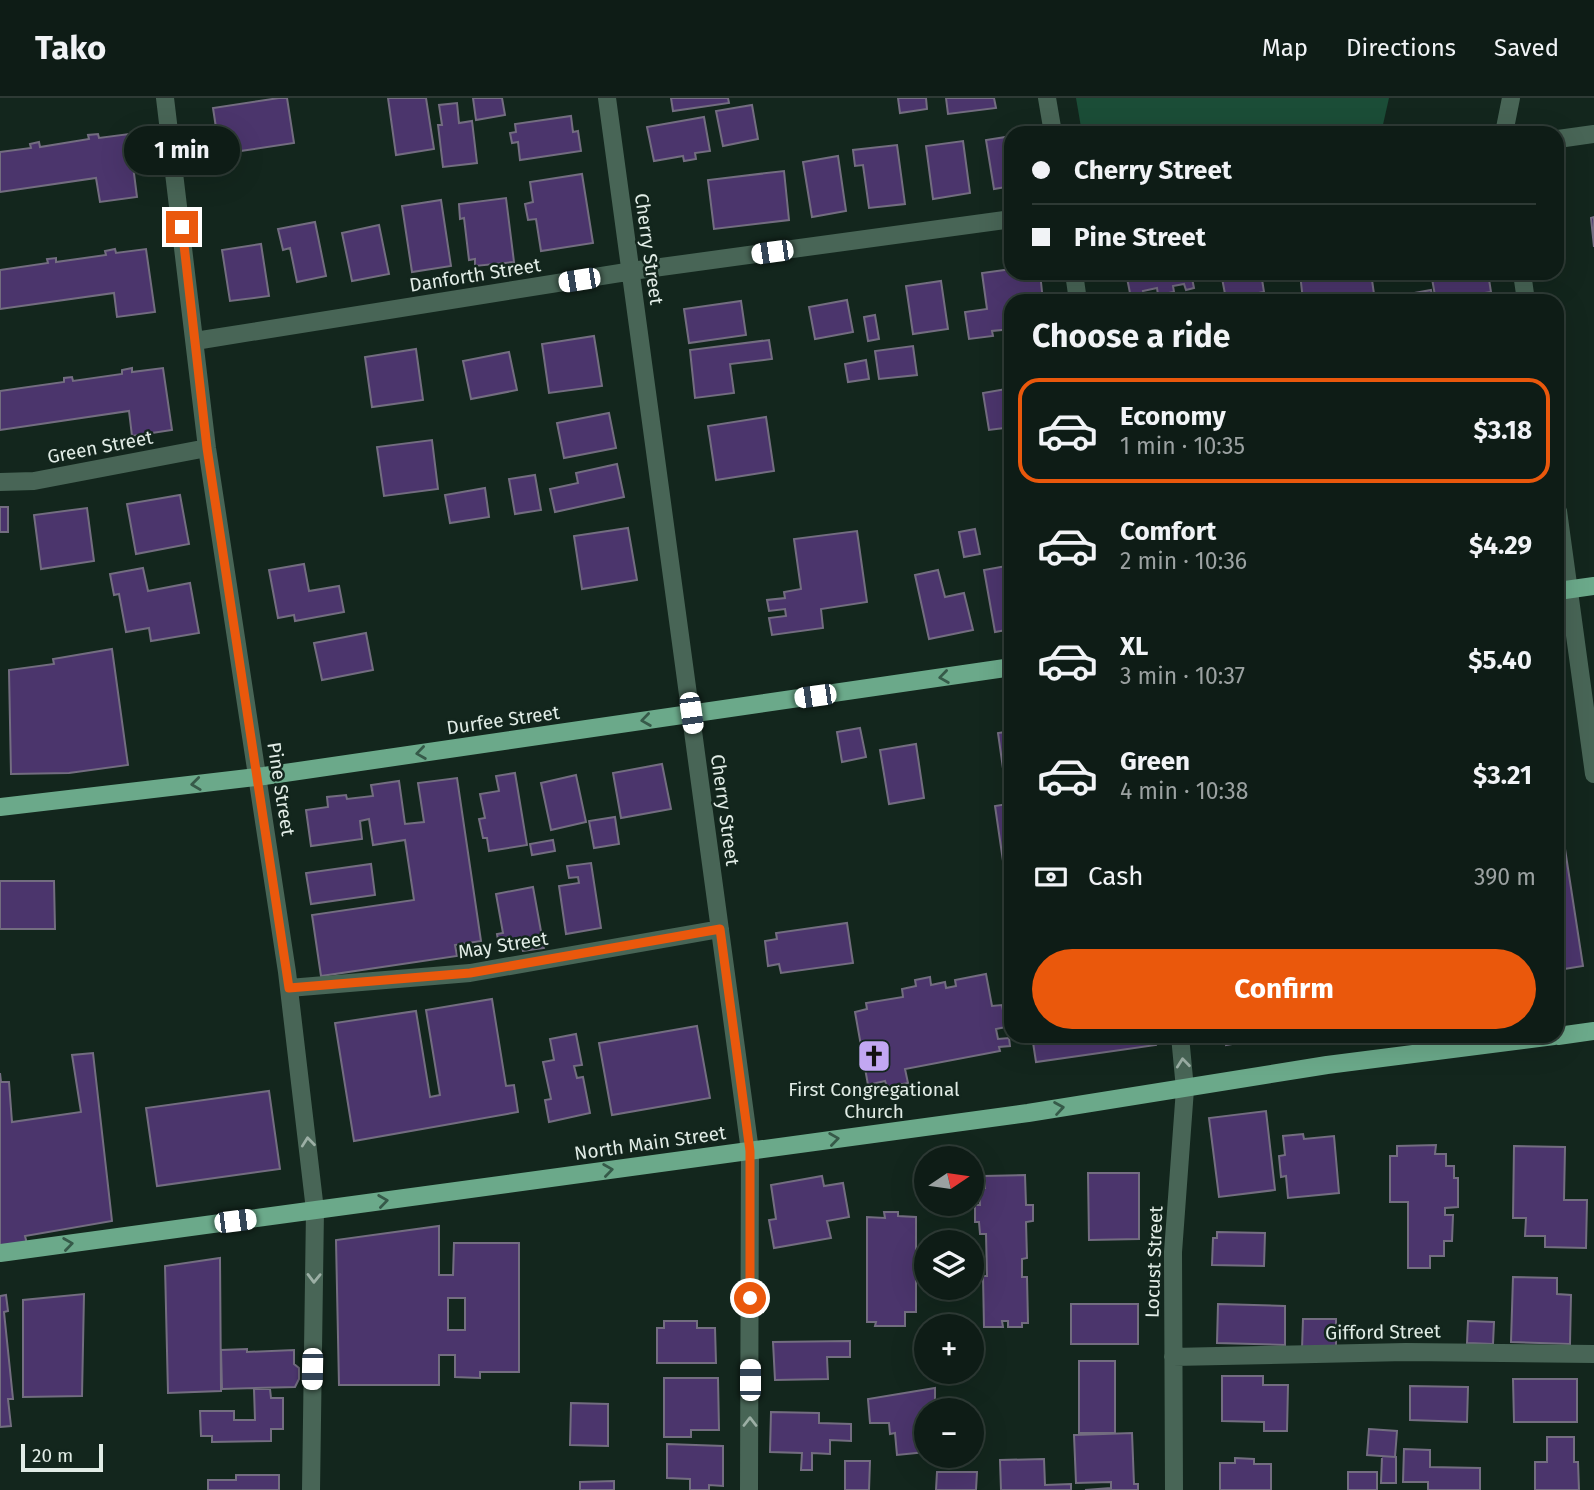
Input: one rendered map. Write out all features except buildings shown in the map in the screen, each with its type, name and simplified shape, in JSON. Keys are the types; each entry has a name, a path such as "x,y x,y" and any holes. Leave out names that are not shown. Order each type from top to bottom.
{"main road":[{"path":"1564,590 1594,586"},
{"name":"Durfee Street","path":"0,807 258,776 1004,668"},
{"name":"North Main Street","path":"1564,1035 1594,1031"},
{"name":"North Main Street","path":"0,1253 750,1151 1185,1089 1327,1065 1501,1043"}],"street":[{"name":"Pine Street","path":"165,98 207,448 289,988 315,1210 311,1490"},
{"name":"Cherry Street","path":"607,98 750,1151 749,1490"},
{"path":"1047,98 1052,126"},
{"path":"1505,126 1511,98"},
{"path":"1564,138 1594,134"},
{"name":"Danforth Street","path":"195,341 631,271 1004,220"},
{"name":"Green Street","path":"0,482 34,481 207,448"},
{"path":"1564,596 1594,774"},
{"name":"May Street","path":"289,988 470,973 720,929"},
{"name":"Locust Street","path":"1174,1490 1172,1252 1185,1089 1181,1043"},
{"name":"Gifford Street","path":"1173,1356 1406,1352 1594,1354"}],"green space":[{"path":"1076,98 1389,98 1383,126 1081,126"}],"place":[{"name":"First Congregational Church","path":"874,1056"}],"route":[{"path":"182,227 207,448 289,988 470,973 720,929 750,1151 750,1298"}]}
